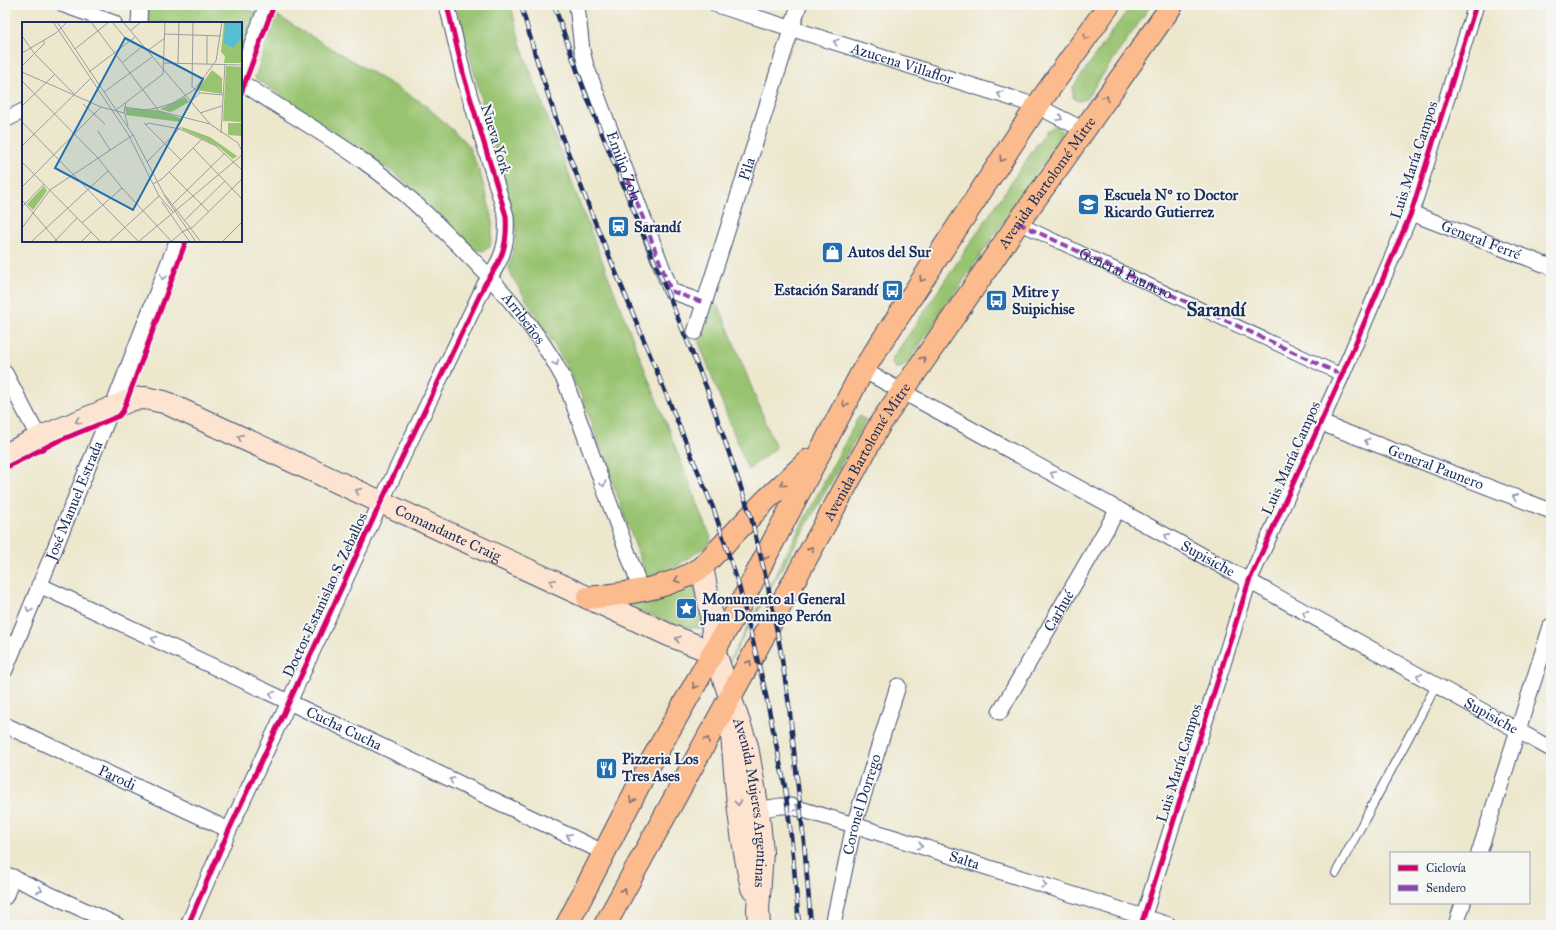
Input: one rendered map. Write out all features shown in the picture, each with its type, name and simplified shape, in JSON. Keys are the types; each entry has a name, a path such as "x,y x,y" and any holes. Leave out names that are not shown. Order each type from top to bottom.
{"main road":[{"path":"567,925 648,769 714,653 863,370 1037,106 1109,5"},
{"name":"Avenida Bartolomé Mitre","path":"605,925 880,424 1018,222 1172,5"},
{"name":"Comandante Craig","path":"5,455 39,438 113,406 146,398 164,402 669,635 714,653"},
{"path":"588,598 640,591 689,576 702,567 766,500 822,448"},
{"name":"Avenida Mujeres Argentinas","path":"702,567 711,612 714,653 747,746 758,810 762,852 758,917"},
{"name":"Avenida Mujeres Argentinas","path":"730,697 739,816 744,853 758,917"}],"street":[{"path":"64,5 111,22"},
{"path":"139,22 140,5"},
{"path":"242,69 267,5"},
{"name":"Nueva York","path":"447,5 464,77 506,216 507,232 504,249 499,263 490,277"},
{"name":"Emilio Zola","path":"577,5 582,50 586,66 671,291 704,303"},
{"name":"Azucena Villaflor","path":"717,5 1037,106 1084,130"},
{"name":"Pila","path":"695,332 799,5"},
{"name":"Luis María Campos","path":"1142,921 1249,581 1321,423 1411,214 1476,5"},
{"name":"Arribeños","path":"242,83 341,147 391,182 415,203 490,277 552,357 565,381 640,591"},
{"path":"5,120 22,112"},
{"name":"General Ferré","path":"1411,214 1551,267"},
{"name":"General Paunero","path":"1018,222 1342,375"},
{"name":"José Manuel Estrada","path":"6,661 113,406 177,242"},
{"name":"Doctor Estanislao S. Zeballos","path":"188,925 229,830 381,502 481,291 490,277"},
{"name":"Supisiche","path":"863,370 1249,581 1551,749"},
{"path":"5,372 39,438"},
{"name":"General Paunero","path":"1321,423 1551,511"},
{"name":"Carhué","path":"1000,712 1118,509"},
{"name":"Cucha Cucha","path":"39,585 289,702 605,853"},
{"path":"1479,852 1551,626"},
{"name":"Coronel Dorrego","path":"832,925 854,825 898,686"},
{"name":"Parodi","path":"5,725 229,830"},
{"name":"Salta","path":"758,810 780,806 790,806 854,825 1142,921 1169,925"},
{"path":"5,897 9,875 117,925"},
{"path":"1456,925 1463,904"}],"lane":[{"path":"1336,873 1436,686"}],"green space":[{"path":"148,5 237,5 257,13 242,52 242,22 149,22 147,17"},
{"path":"456,5 511,5 521,46 583,212 711,538 709,544 657,580 647,578 582,397 559,353 511,275 509,269 516,240 516,227"},
{"path":"1131,5 1151,5 1086,99 1078,101 1073,97 1073,87"},
{"path":"276,15 424,104 467,143 480,173 492,216 490,247 483,251 472,249 401,178 255,78"},
{"path":"1057,126 1061,130 1060,139 906,365 896,368 892,363 892,359 1046,131"},
{"path":"712,297 721,311 776,448 748,470 698,340"},
{"path":"859,416 866,420 728,664"},
{"path":"694,581 704,628 680,627 627,606 628,601"}],"railway":[{"path":"521,5 562,137 593,217 714,510 739,586 764,686 785,787 792,844 799,925"},
{"path":"554,5 584,90 707,389 751,517 770,595 789,705 804,842 811,925"}],"marked path":[{"path":"628,179 671,291 704,303"},
{"path":"1018,223 1342,375"}],"cycle path":[{"path":"242,90 274,5"},
{"path":"188,925 229,830 381,502 485,284 500,260 503,252 506,236 506,216 464,77 447,5"},
{"path":"1141,925 1249,581 1342,375 1411,213 1476,5"},
{"path":"5,468 56,442 119,416 123,411 186,242"}],"place":[{"name":"Escuela Nº 10 Doctor Ricardo Gutierrez","path":"1088,204"},
{"name":"Sarandí","path":"619,227"},
{"name":"Autos del Sur","path":"833,252"},
{"name":"Estación Sarandí","path":"893,290"},
{"name":"Mitre y Suipichise","path":"997,301"},
{"name":"Monumento al General Juan Domingo Perón","path":"686,608"},
{"name":"Pizzeria Los Tres Ases","path":"606,768"}],"district":[{"name":"Sarandí","path":"1216,309"}]}
